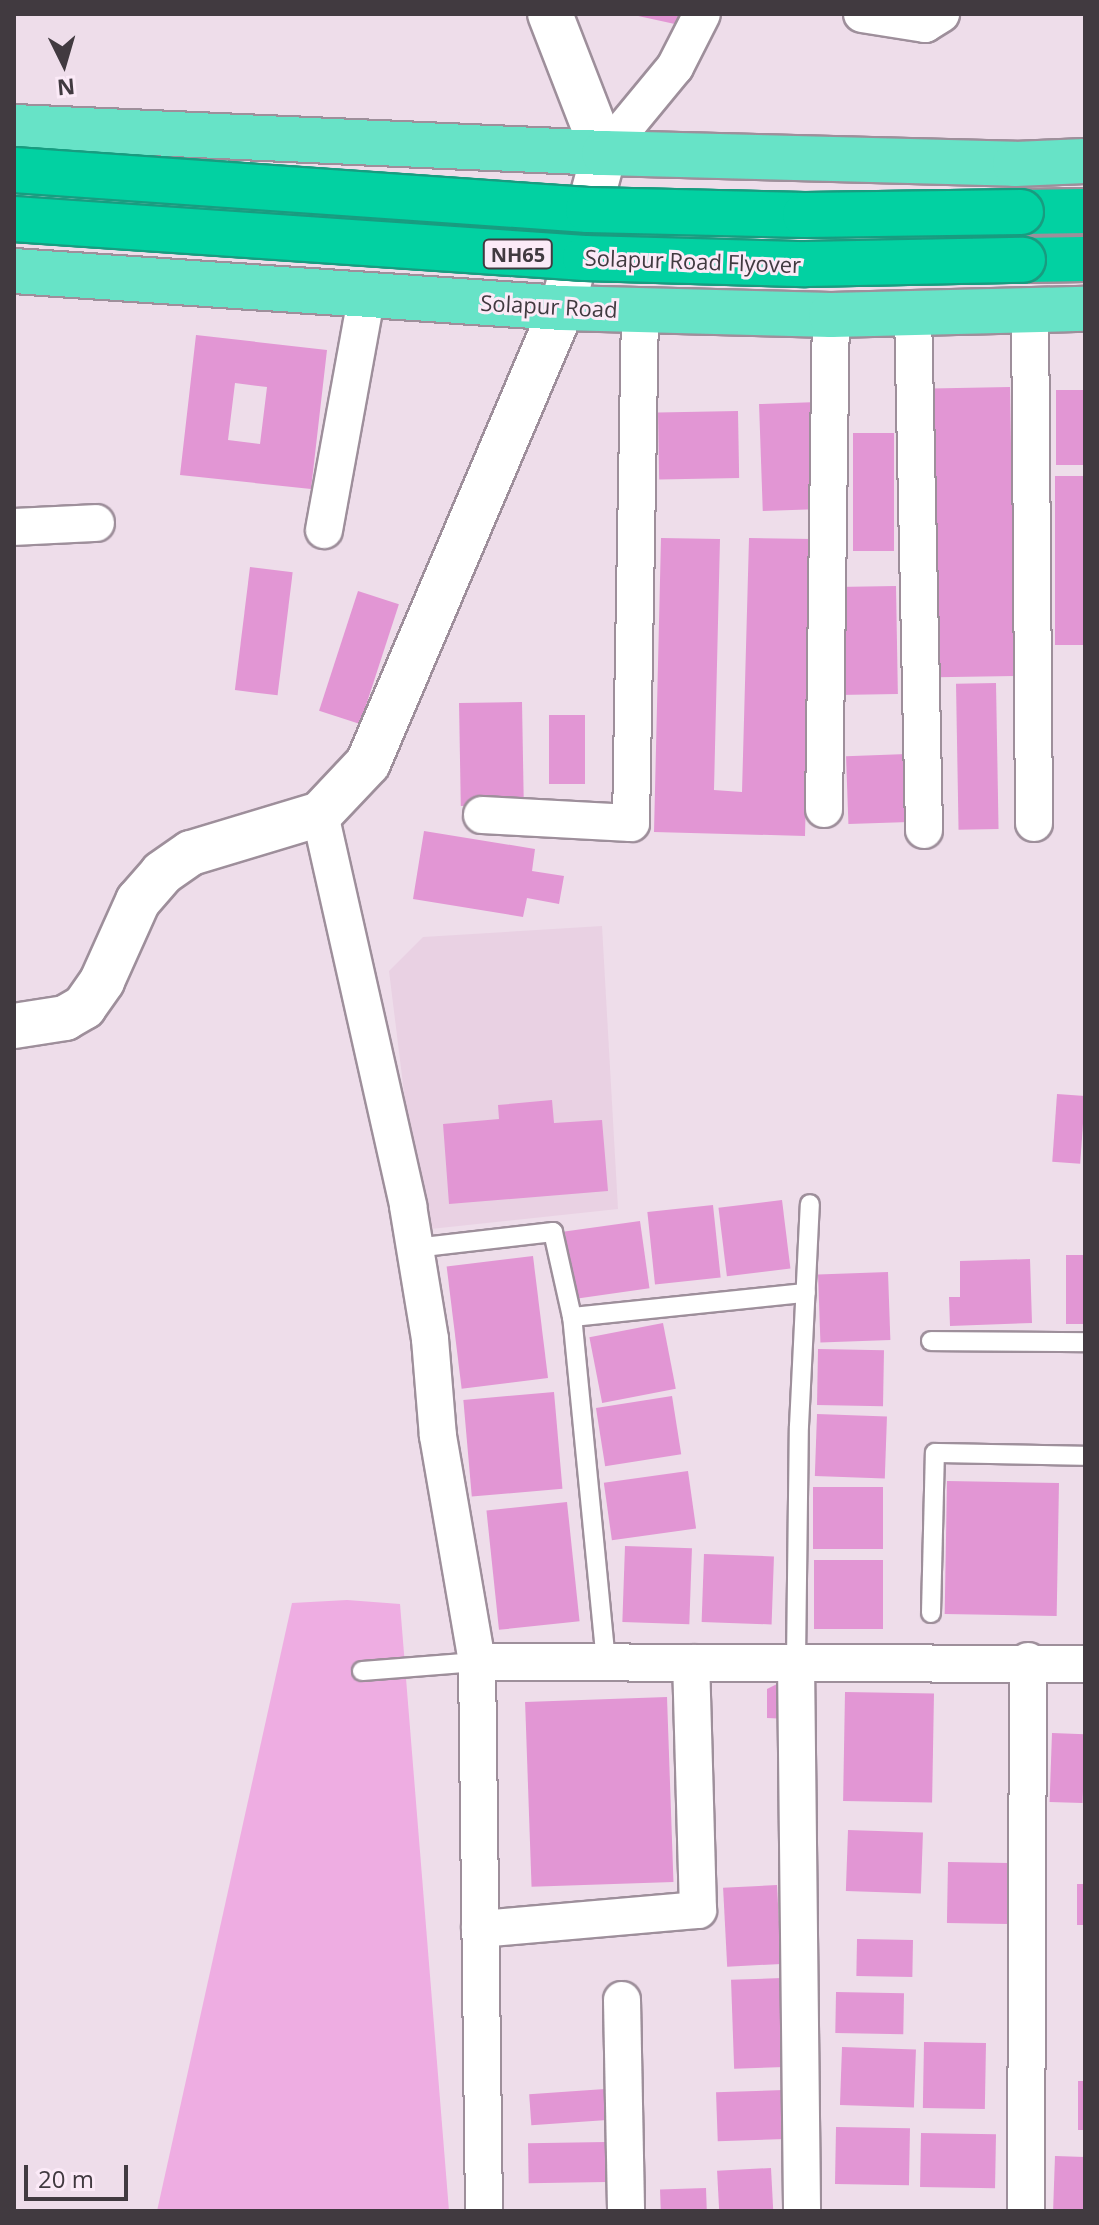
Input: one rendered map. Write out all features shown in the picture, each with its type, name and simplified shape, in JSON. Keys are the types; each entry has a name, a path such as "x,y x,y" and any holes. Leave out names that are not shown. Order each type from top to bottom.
{"highway":[{"name":"NH65","path":"14,170 588,210 805,215 1085,211"},
{"name":"Solapur Road Flyover","path":"14,219 585,258 806,264 1085,259"}],"main road":[{"path":"14,127 604,153 1015,164 1085,161"},
{"name":"Solapur Road","path":"14,271 640,311 831,315 1085,309"}],"street":[{"path":"550,14 604,153"},
{"path":"862,14 925,24 941,14"},
{"path":"14,1026 65,1018 84,1007 102,981 138,901 162,873 191,853 320,814 368,763 562,308 604,153 688,41"},
{"path":"324,530 367,294"},
{"path":"1030,310 1034,823"},
{"path":"482,815 631,823 640,311"},
{"path":"913,313 924,830"},
{"path":"824,809 831,315"},
{"path":"14,527 96,523"},
{"path":"320,814 388,1107 415,1248 438,1436 477,1662 484,2211"},
{"path":"796,1661 802,2211"},
{"path":"477,1662 1028,1661 1085,1664"},
{"path":"1026,2211 1028,1661"},
{"path":"480,1929 698,1910 691,1663"},
{"path":"622,2000 626,2211"}],"lane":[{"path":"796,1661 810,1204"},
{"path":"415,1248 553,1232 572,1317 606,1662"},
{"path":"572,1317 806,1293"},
{"path":"931,1341 1085,1342"},
{"path":"931,1613 935,1453 1085,1456"},
{"path":"362,1671 477,1662"}],"shaded area":[{"path":"602,926 618,1209 421,1230 389,971 423,937"},
{"path":"347,1600 400,1604 449,2211 157,2211 292,1603"}],"building":[{"path":"629,14 687,14 684,26"},
{"path":"196,335 327,350 311,489 180,475","holes":["235,383 267,387 260,444 228,440"]},
{"path":"1010,387 1015,676 936,677 931,388"},
{"path":"1056,390 1085,390 1085,465 1056,465"},
{"path":"818,402 822,509 763,511 759,404"},
{"path":"738,411 739,478 659,479 658,412"},
{"path":"853,433 894,433 894,551 853,551"},
{"path":"1055,476 1085,476 1085,645 1055,645"},
{"path":"661,538 720,539 714,790 742,792 749,538 812,539 805,836 654,832"},
{"path":"250,567 293,572 278,695 235,690"},
{"path":"896,586 898,694 838,695 836,587"},
{"path":"358,591 399,604 360,724 319,711"},
{"path":"996,683 999,829 959,830 956,684"},
{"path":"522,702 524,805 461,806 459,703"},
{"path":"549,715 585,715 585,784 549,784"},
{"path":"907,754 909,822 848,824 846,756"},
{"path":"424,831 535,849 532,871 564,876 559,904 527,898 523,917 413,899"},
{"path":"1057,1094 1085,1096 1080,1164 1052,1162"},
{"path":"552,1100 554,1123 602,1120 608,1191 449,1204 443,1124 499,1119 498,1105"},
{"path":"782,1200 790,1268 727,1276 718,1208"},
{"path":"713,1205 721,1278 655,1284 647,1212"},
{"path":"640,1221 649,1288 574,1299 565,1232"},
{"path":"1066,1255 1085,1255 1085,1324 1066,1324"},
{"path":"533,1256 548,1378 462,1389 447,1267"},
{"path":"1030,1259 1032,1323 950,1326 949,1297 960,1297 960,1261"},
{"path":"888,1272 890,1340 820,1342 818,1274"},
{"path":"663,1323 676,1389 602,1403 589,1337"},
{"path":"818,1349 884,1350 883,1406 817,1405"},
{"path":"554,1392 562,1489 472,1497 463,1400"},
{"path":"672,1396 681,1454 605,1466 596,1408"},
{"path":"817,1414 887,1416 885,1478 815,1476"},
{"path":"688,1471 696,1528 612,1540 604,1483"},
{"path":"947,1481 1059,1483 1057,1616 945,1614"},
{"path":"813,1487 883,1487 883,1549 813,1549"},
{"path":"567,1502 580,1621 499,1630 486,1510"},
{"path":"625,1546 692,1548 689,1624 622,1622"},
{"path":"704,1554 774,1556 772,1624 702,1622"},
{"path":"814,1560 883,1560 883,1629 814,1629"},
{"path":"783,1681 789,1719 767,1718 767,1689"},
{"path":"845,1692 934,1694 932,1803 843,1801"},
{"path":"667,1697 673,1882 532,1887 525,1702"},
{"path":"1052,1733 1085,1734 1083,1803 1050,1802"},
{"path":"848,1830 923,1833 921,1894 846,1891"},
{"path":"948,1862 1009,1863 1008,1924 947,1923"},
{"path":"1077,1884 1085,1884 1085,1925 1077,1925"},
{"path":"777,1885 781,1964 727,1967 723,1888"},
{"path":"857,1939 913,1940 912,1977 856,1976"},
{"path":"782,1978 785,2067 734,2069 731,1980"},
{"path":"836,1992 904,1993 903,2034 835,2033"},
{"path":"924,2042 986,2043 985,2109 923,2108"},
{"path":"842,2047 916,2050 914,2108 840,2105"},
{"path":"1078,2081 1085,2081 1085,2130 1078,2130"},
{"path":"605,2089 607,2120 531,2125 529,2094"},
{"path":"784,2090 786,2139 718,2141 716,2092"},
{"path":"836,2127 910,2128 909,2185 835,2184"},
{"path":"921,2133 996,2134 995,2188 920,2187"},
{"path":"606,2142 607,2182 529,2183 528,2143"},
{"path":"1055,2156 1085,2157 1083,2211 1053,2211"},
{"path":"771,2168 773,2211 719,2211 717,2171"},
{"path":"706,2188 707,2211 661,2211 660,2190"}]}
